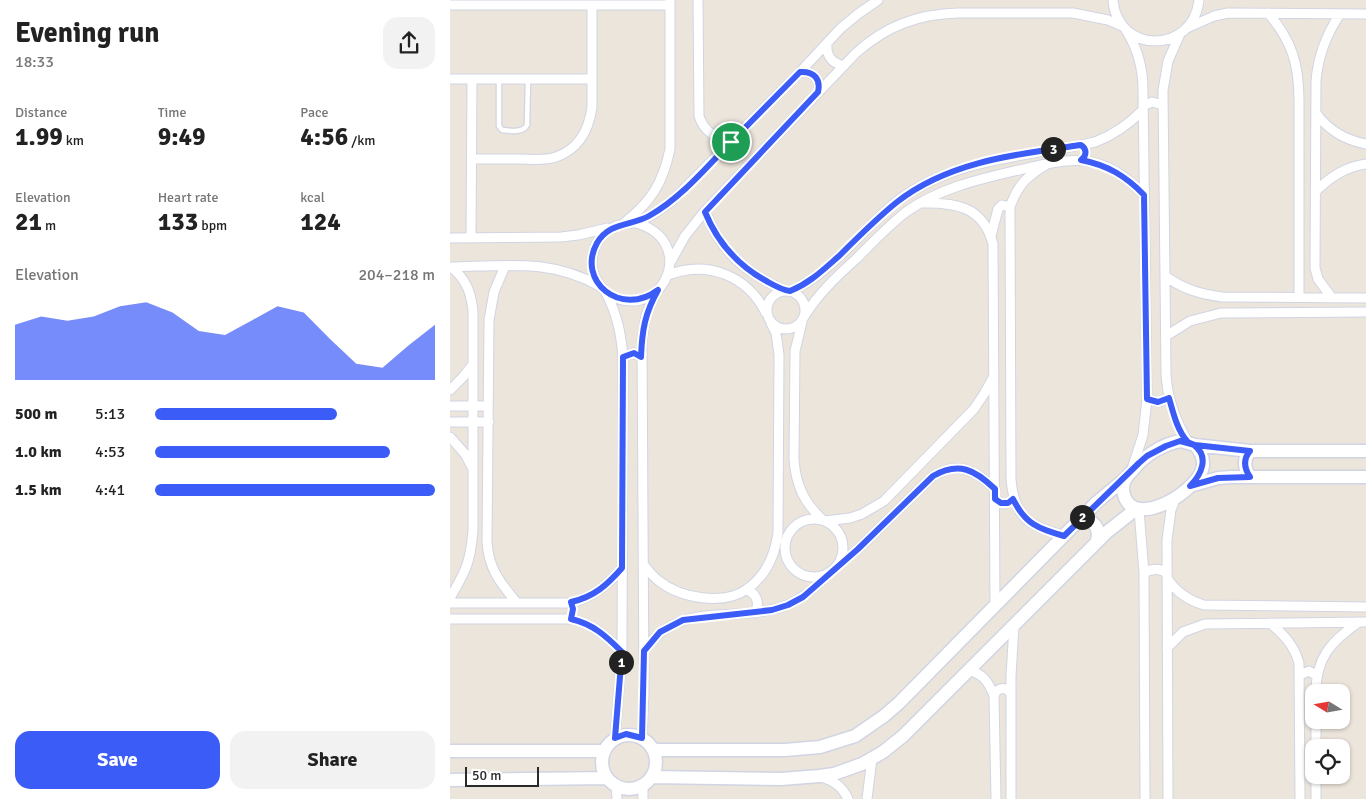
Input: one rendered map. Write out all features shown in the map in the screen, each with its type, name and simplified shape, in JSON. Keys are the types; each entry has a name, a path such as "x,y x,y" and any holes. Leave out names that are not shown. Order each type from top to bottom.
{"street":[{"path":"698,0 699,116 701,124 713,136 731,142"},
{"path":"636,223 673,200 841,28 877,0"},
{"path":"1113,0 1115,11 1140,58 1143,74 1147,399 1142,435 1123,493 1128,503 1138,509"},
{"path":"450,780 611,782 626,789 647,781 781,779 819,776 847,769 872,758 903,736 1097,541 1138,509 1153,508 1176,497 1190,486 1202,472 1202,457 1179,427 1169,398 1166,373 1163,105 1168,61 1197,11 1199,0"},
{"path":"450,5 670,3 670,149 666,167 659,183 650,199 638,212 624,223 578,235 560,237 450,238"},
{"path":"472,159 543,159 556,157 578,143 586,132 590,120 592,5"},
{"path":"670,264 685,236 705,212 818,92 870,40 903,22 939,14 1073,13 1108,20 1125,28 1134,36 1152,41 1171,38 1200,21 1221,15 1268,13 1366,14"},
{"path":"1268,13 1284,34 1295,58 1298,71 1300,101 1299,297"},
{"path":"1332,298 1318,279 1315,268 1316,100 1318,63 1322,46 1340,14"},
{"path":"827,43 826,51 829,59 836,64 844,66"},
{"path":"800,72 813,74 818,79 818,92"},
{"path":"450,78 592,79"},
{"path":"470,238 472,79"},
{"path":"1300,101 1310,97 1316,100"},
{"path":"643,564 658,581 672,590 687,596 704,598 720,598 747,590 766,569 772,556 778,532 779,355 776,334 767,310 770,299 775,294 788,291 813,279 893,205 930,181 982,162 1081,145 1108,137 1132,121 1143,108 1152,102 1163,105"},
{"path":"1316,113 1324,124 1336,133 1366,144"},
{"path":"1081,145 1086,153 1081,160"},
{"path":"668,275 696,268 711,269 724,274 748,288 770,320 784,330 791,329 804,318 816,298 831,282 895,221 920,203 958,186 1050,163 1081,160 1095,162 1122,175 1144,195"},
{"path":"1050,163 1024,180 1015,193 1010,207 1010,479 1013,499 1019,511 1028,521 1038,528 1064,536"},
{"path":"1315,192 1325,181 1337,173 1350,167 1366,164"},
{"path":"920,203 952,204 966,208 981,220 991,236 994,252 995,606"},
{"path":"991,236 998,209 1005,205 1010,207"},
{"path":"705,212 711,227 729,254 752,272 801,297 804,302 804,318 795,351 795,474 805,500 813,511 834,527 840,536 843,546 842,558 836,567"},
{"path":"624,223 636,223 647,226 657,232 669,252 670,264 668,275 646,314 641,357 644,651 642,738"},
{"path":"613,227 597,243 593,254 592,266 595,277 603,289 618,321 622,337 623,357 622,652 615,738"},
{"path":"504,266 491,305 488,406 488,550 494,573 517,603"},
{"path":"450,267 531,266 559,269 585,278 622,300 632,301 641,299 650,296 658,290"},
{"path":"450,267 465,281 471,295 474,311 472,550 466,572 450,598"},
{"path":"1165,276 1190,290 1222,297 1366,298"},
{"path":"1221,313 1222,297"},
{"path":"1166,336 1190,321 1221,313 1366,312"},
{"path":"623,357 634,353 641,357"},
{"path":"450,390 473,363"},
{"path":"772,556 785,545 794,527 802,521 850,518 868,511 884,501 970,414 995,374"},
{"path":"1147,399 1158,402 1169,398"},
{"path":"450,406 488,406"},
{"path":"450,422 488,422"},
{"path":"450,437 465,454 473,470"},
{"path":"654,750 792,750 820,747 855,736 899,703 1081,518 1147,456 1166,446 1180,441 1250,451 1366,451"},
{"path":"1250,451 1245,460 1245,466 1250,477"},
{"path":"644,651 660,632 683,620 755,613 780,608 803,597 858,549 933,476 941,471 950,468 969,470 978,474 995,489"},
{"path":"1190,486 1218,478 1366,477"},
{"path":"1168,799 1168,525 1176,497"},
{"path":"995,499 1004,504 1013,499"},
{"path":"1138,509 1144,573 1145,799"},
{"path":"1081,518 1088,519 1098,528 1099,535 1097,541"},
{"path":"778,532 785,545 786,556 790,565 798,572 808,577 828,574"},
{"path":"472,550 480,554 488,550"},
{"path":"450,603 571,602 582,600 601,590 622,568"},
{"path":"1144,573 1158,569 1167,575 1173,588 1182,596 1192,602 1204,605 1366,607"},
{"path":"747,590 757,599 755,613"},
{"path":"571,602 573,612 571,619"},
{"path":"1218,606 1214,610 1213,616 1218,623"},
{"path":"450,618 571,619 600,631 622,652"},
{"path":"1167,648 1183,632 1204,624 1362,622"},
{"path":"1316,684 1320,663 1327,650 1336,639 1362,622"},
{"path":"1270,623 1289,640 1296,651 1300,663 1300,799"},
{"path":"1011,799 1011,694 1014,626"},
{"path":"969,671 978,672 985,679 994,696 996,799"},
{"path":"1300,675 1309,671 1317,676"},
{"path":"994,696 997,690 1002,688 1011,694"},
{"path":"617,799 611,782 602,768 604,751 615,738 626,734 642,738 654,750 656,767 647,781 643,799"},
{"path":"450,751 604,751"},
{"path":"868,799 872,758"},
{"path":"819,776 833,780 840,786 848,799"},
{"path":"1316,784 1316,799"}],"lane":[{"path":"499,78 499,126 502,130 512,131 523,130 527,125 528,79"}],"route":[{"path":"731,142 684,190 661,209 636,223 624,223 613,227 604,234 597,243 593,254 592,266 595,277 601,287 613,296 622,300 632,301 650,296 658,290 646,314 641,357 634,353 626,354 623,357 622,568 601,590 592,596 571,602 573,609 571,619 600,631 622,652 615,738 626,734 642,738 644,651 651,640 660,632 683,620 772,610 788,605 803,597 858,549 933,476 941,471 950,468 960,468 978,474 995,489 995,499 998,502 1004,504 1011,502 1013,499 1019,511 1028,521 1038,528 1064,536 1097,502 1126,478 1147,456 1173,442 1180,441 1195,445 1208,447 1250,451 1245,460 1246,472 1250,477 1218,478 1190,486 1202,472 1202,457 1195,445 1188,442 1179,427 1169,398 1158,402 1152,402 1147,399 1144,195 1122,175 1095,162 1081,160 1086,153 1081,145 989,161 969,166 930,181 899,200 887,210 813,279 798,288 786,291 762,279 741,265 729,254 719,241 705,212 818,92 818,79 813,74 800,72 731,142"}]}
